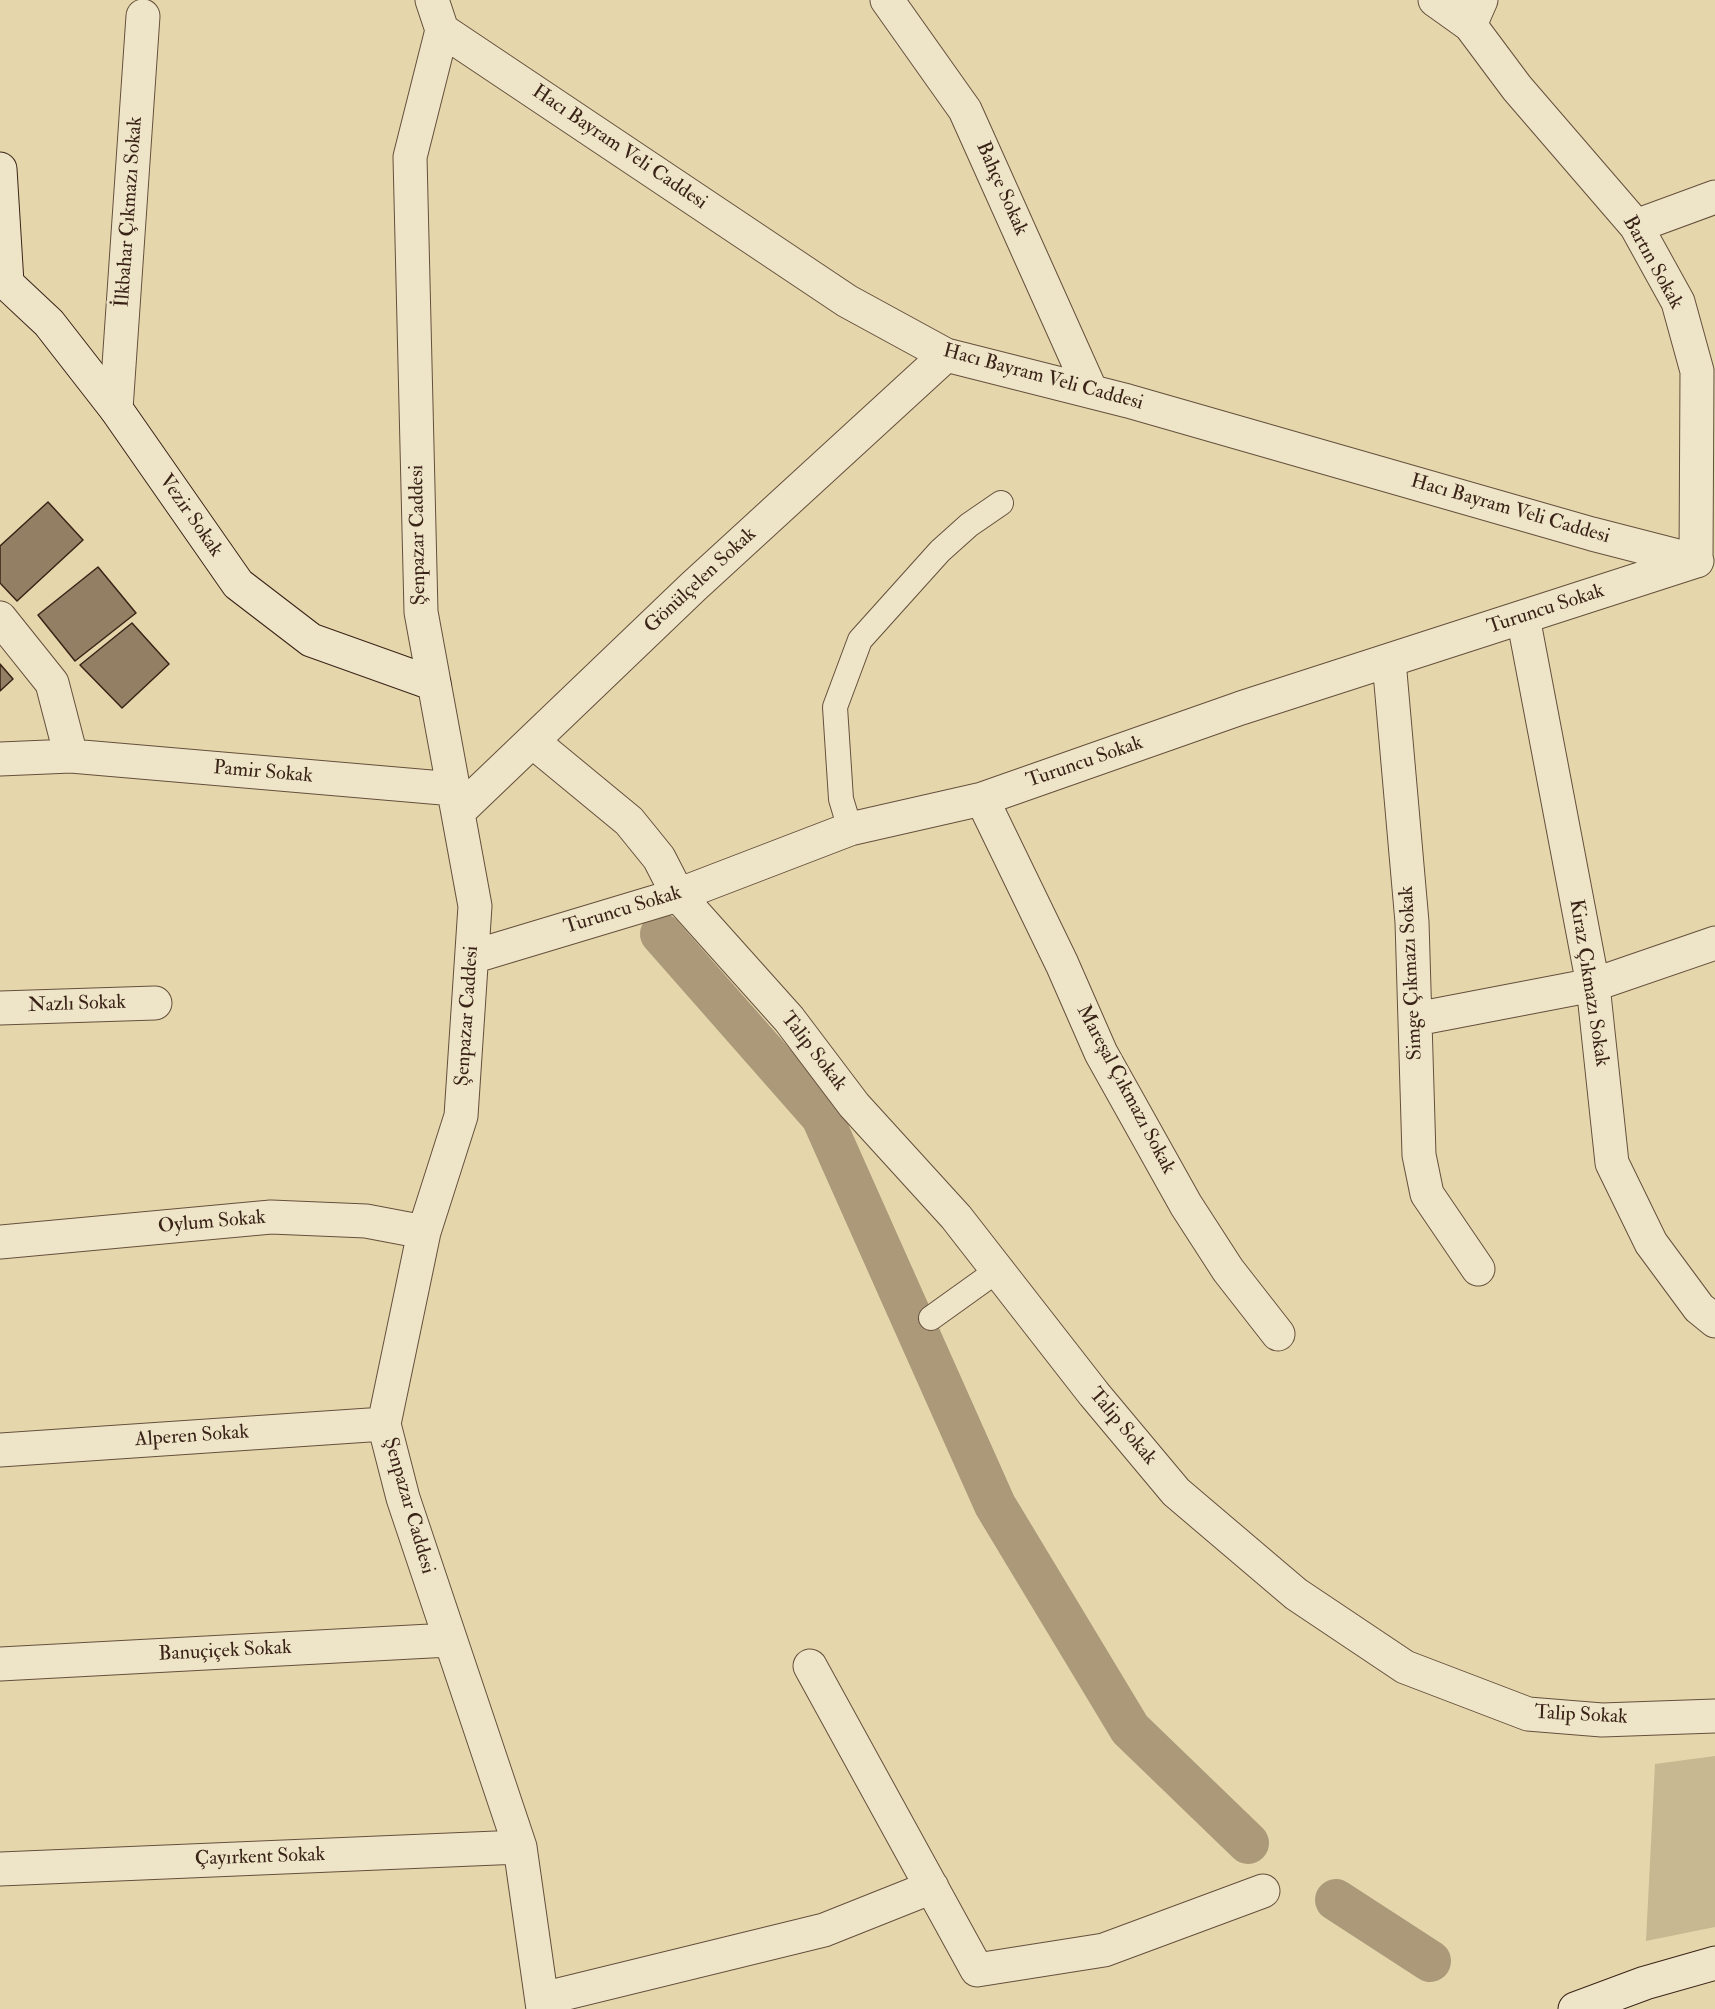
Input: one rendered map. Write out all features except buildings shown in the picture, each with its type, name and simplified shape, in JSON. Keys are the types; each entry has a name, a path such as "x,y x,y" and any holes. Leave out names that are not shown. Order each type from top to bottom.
{"street":[{"path":"432,0 442,30"},
{"name":"Bahçe Sokak","path":"887,0 965,110 1091,391"},
{"name":"Bartın Sokak","path":"1435,0 1476,13 1517,88 1636,226 1678,302 1697,371 1706,559"},
{"name":"İlkbahar Çıkmazı Sokak","path":"116,409 143,16"},
{"name":"Hacı Bayram Veli Caddesi","path":"442,30 847,301 946,355 1091,391 1592,534 1706,559"},
{"name":"Şenpazar Caddesi","path":"442,30 411,157 421,612 476,906 461,1116 424,1232 384,1424 403,1498 520,1847 543,2004"},
{"path":"0,169 3,280"},
{"path":"1636,226 1715,197"},
{"name":"Vezir Sokak","path":"3,280 49,323 116,409 238,584 310,640 434,684"},
{"name":"Gönülçelen Sokak","path":"456,800 532,741 693,587 946,355"},
{"name":"Turuncu Sokak","path":"472,957 678,895 850,829 982,799 1241,708 1706,559"},
{"name":"Kiraz Çıkmazı Sokak","path":"1523,617 1593,985 1612,1163 1651,1243 1699,1308 1715,1321"},
{"path":"0,618 52,683 71,756"},
{"name":"Simge Çıkmazı Sokak","path":"1389,661 1412,922 1419,1155 1427,1194 1478,1269"},
{"name":"Talip Sokak","path":"532,741 629,821 659,858 678,895 789,1019 854,1105 956,1218 1094,1394 1176,1492 1296,1594 1405,1667 1528,1714 1602,1720 1715,1716"},
{"name":"Pamir Sokak","path":"0,759 71,756 456,800"},
{"name":"Mareşal Çıkmazı Sokak","path":"982,799 1062,964 1101,1053 1186,1205 1228,1270 1278,1334"},
{"path":"1416,1019 1593,985 1715,943"},
{"name":"Nazlı Sokak","path":"0,1008 155,1003"},
{"name":"Oylum Sokak","path":"0,1242 271,1218 366,1221 424,1232"},
{"name":"Alperen Sokak","path":"0,1449 384,1424"},
{"name":"Banuçiçek Sokak","path":"0,1664 449,1640"},
{"path":"810,1666 977,1970 1104,1950 1263,1891"},
{"name":"Çayırkent Sokak","path":"0,1869 520,1847"},
{"path":"543,2004 824,1930 932,1887"},
{"path":"1575,2009 1645,1983 1715,1963"}],"lane":[{"path":"850,829 841,799 835,707 860,640 940,551 969,525 1001,503"},
{"path":"931,1318 998,1270"}],"shaded area":[{"path":"1715,1756 1715,1927 1646,1941 1655,1764"}],"waterway":[{"path":"661,934 822,1117 995,1505 1130,1729 1248,1843"},
{"path":"1336,1900 1430,1961"}]}
